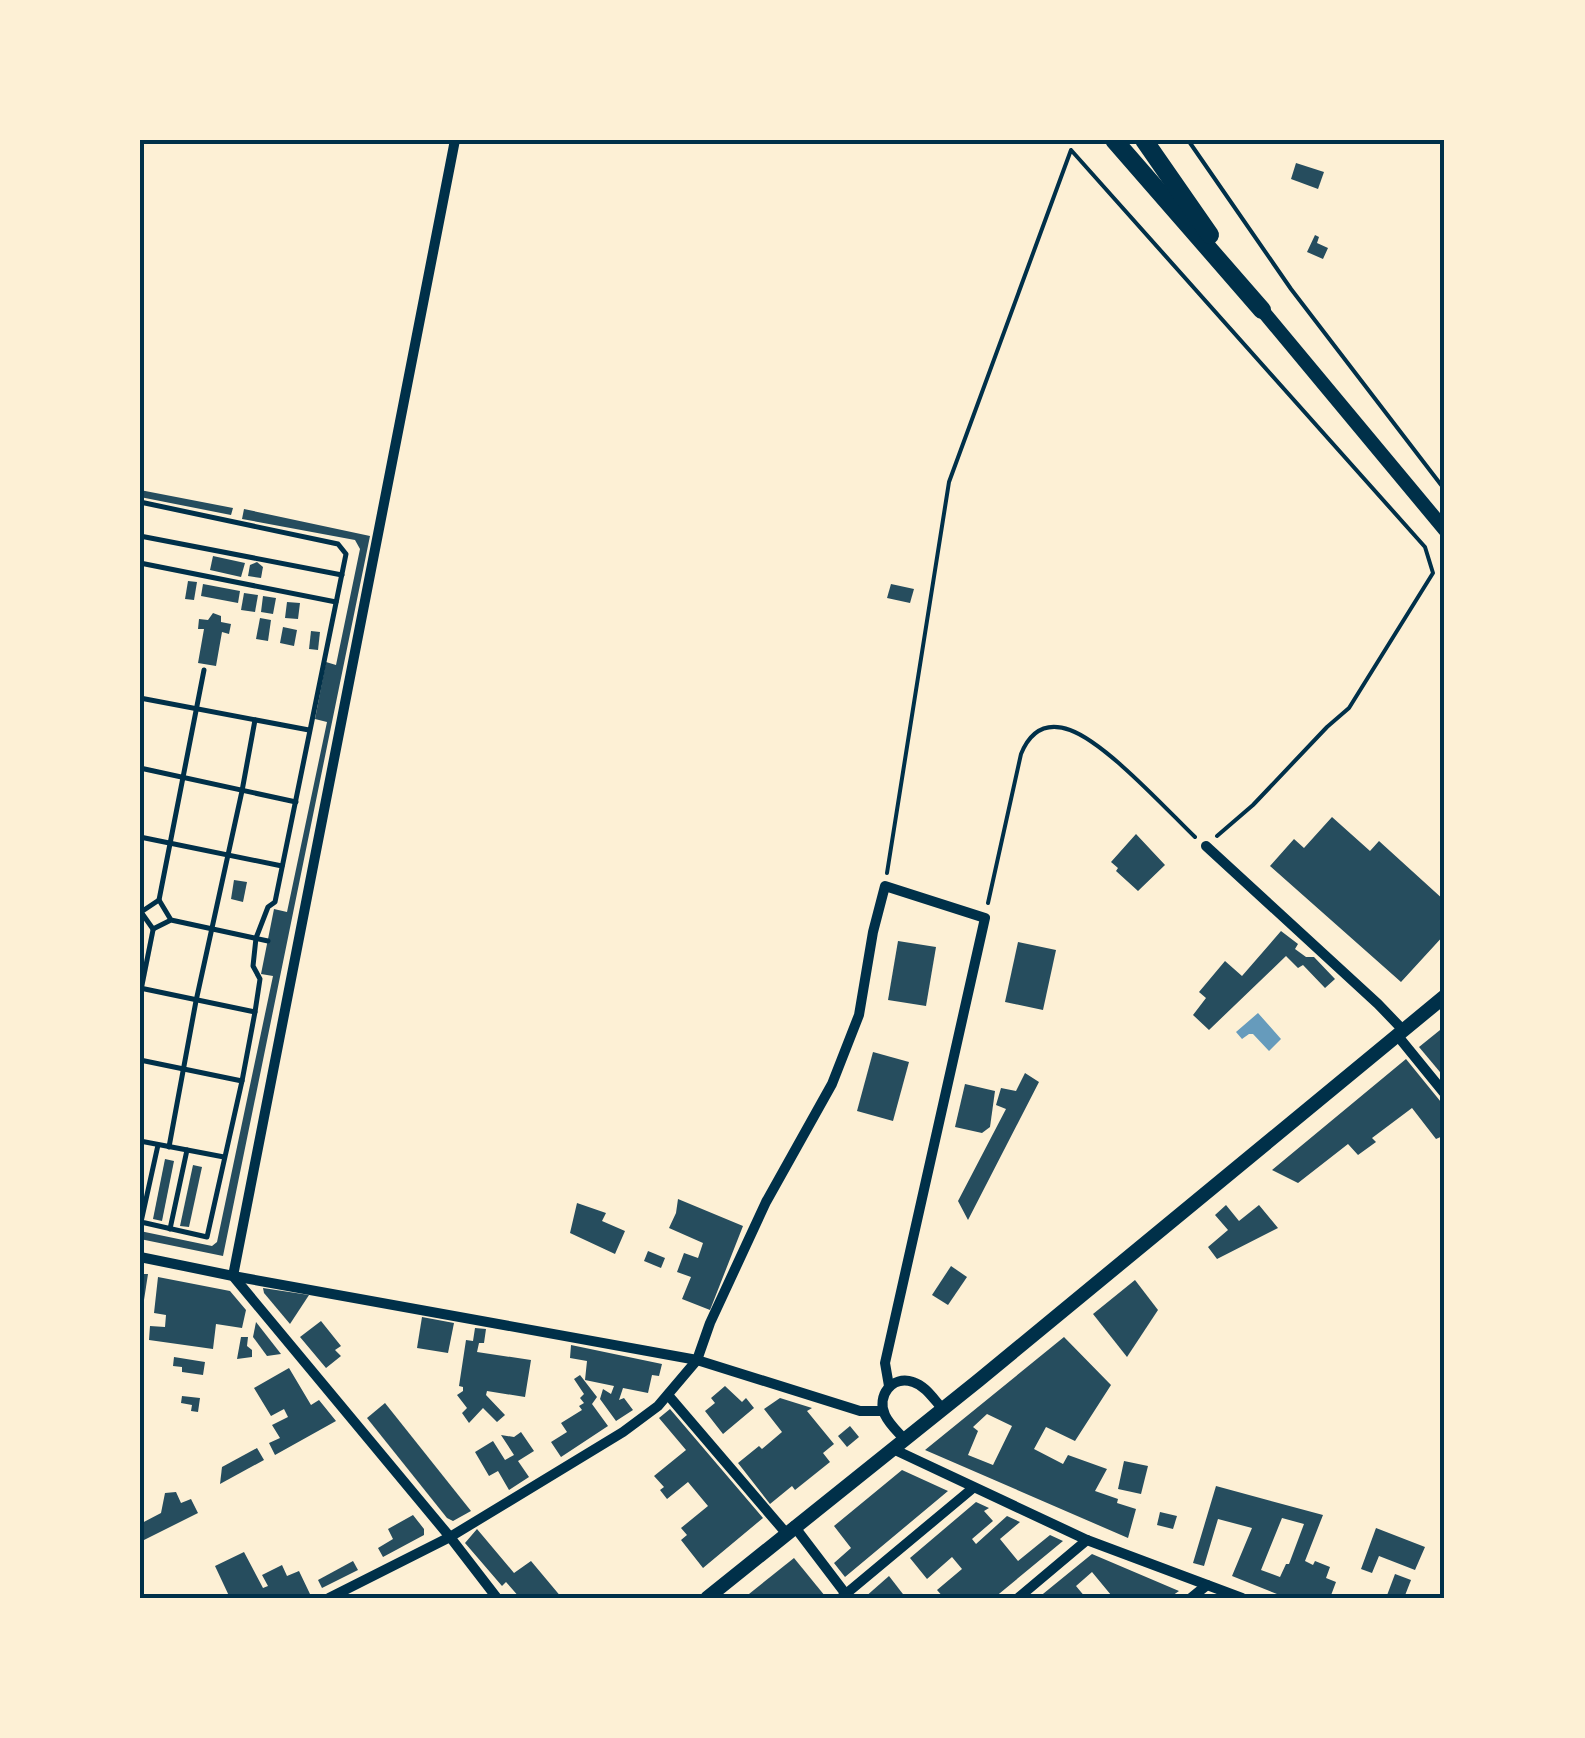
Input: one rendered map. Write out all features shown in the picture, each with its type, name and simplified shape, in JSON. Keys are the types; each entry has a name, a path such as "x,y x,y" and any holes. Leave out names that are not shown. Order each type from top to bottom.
{"highway":[{"path":"1114,140 1262,310"},
{"path":"1129,140 1262,310"},
{"path":"1144,140 1262,310"}],"main road":[{"path":"1262,310 1445,530"},
{"path":"707,1598 1445,996"}],"street":[{"path":"454,140 292,946 233,1276 497,1598"},
{"path":"1206,846 1378,1004 1445,1094"},
{"path":"329,1598 450,1538 623,1432 658,1406 697,1360 766,1202 832,1084 859,1014 885,886 985,918 885,1363 889,1386"},
{"path":"140,1256 697,1360 860,1411 883,1411"},
{"path":"942,1409 926,1389 913,1382 900,1381 889,1386 882,1397 883,1411 899,1445 974,1488 1086,1540 1242,1598"},
{"path":"668,1394 790,1529 845,1597 974,1488"},
{"path":"1018,1598 1086,1540"},
{"path":"1191,1598 1207,1585"}],"lane":[{"path":"140,502 338,544 346,554 275,902 268,907 256,938 253,966 260,980 255,1012 207,1237 141,1222 158,1144"},
{"path":"140,536 342,575"},
{"path":"140,563 336,602"},
{"path":"204,670 159,900 140,912 153,929 141,990 255,1012"},
{"path":"140,698 309,730"},
{"path":"169,1147 255,720"},
{"path":"140,768 296,802"},
{"path":"140,837 282,866"},
{"path":"159,900 172,920"},
{"path":"153,929 172,920 268,941"},
{"path":"140,1060 242,1081"},
{"path":"140,1141 224,1157"},
{"path":"170,1229 187,1150"}],"path":[{"path":"1188,140 1290,289 1445,490"},
{"path":"885,886 949,482 1071,150 1424,547 1433,574 1350,708 1206,846 1104,751 1070,730 1039,730 1028,738 1021,754 985,918"}],"water":[{"path":"1258,1013 1281,1039 1269,1051 1253,1034 1242,1039 1236,1032"}],"building":[{"path":"1296,163 1324,172 1318,189 1291,179"},
{"path":"1315,235 1319,237 1317,243 1328,248 1323,259 1307,252"},
{"path":"140,490 233,508 231,515 140,497"},
{"path":"244,509 370,536 223,1256 140,1239 140,1231 212,1246 217,1242 273,976 261,974 274,909 287,912 327,722 315,719 326,662 336,665 360,549 355,540 242,519"},
{"path":"213,556 245,563 241,577 210,570"},
{"path":"257,562 263,567 261,578 248,576 250,565"},
{"path":"188,581 197,582 194,600 185,599"},
{"path":"203,584 240,591 238,603 201,596"},
{"path":"891,584 914,589 910,603 887,598"},
{"path":"244,593 258,595 255,612 241,610"},
{"path":"263,596 276,598 273,614 261,612"},
{"path":"287,602 300,603 298,619 285,618"},
{"path":"213,613 221,616 221,622 231,624 229,634 222,632 216,666 198,663 204,629 198,629 199,619 208,620"},
{"path":"260,618 271,620 268,641 256,639"},
{"path":"283,627 297,630 294,646 280,643"},
{"path":"311,631 320,632 318,650 309,649"},
{"path":"1332,817 1370,851 1379,841 1445,901 1445,934 1401,982 1270,866 1294,839 1304,848"},
{"path":"1136,834 1165,865 1138,891 1111,862"},
{"path":"234,880 247,882 243,902 231,899"},
{"path":"1281,931 1298,944 1295,949 1306,957 1314,957 1335,979 1325,988 1303,965 1298,968 1286,956 1209,1030 1193,1015 1206,998 1199,992 1225,961 1242,976"},
{"path":"898,941 936,947 926,1006 888,1000"},
{"path":"1018,942 1056,950 1043,1010 1005,1002"},
{"path":"1445,1026 1445,1078 1419,1047"},
{"path":"873,1052 909,1062 893,1121 857,1111"},
{"path":"1406,1059 1445,1107 1445,1135 1436,1139 1412,1108 1372,1138 1376,1142 1358,1155 1348,1144 1298,1183 1272,1170"},
{"path":"1025,1073 1039,1082 968,1220 958,1201 1006,1109 996,1105 1001,1088 1016,1091"},
{"path":"965,1084 995,1091 990,1127 982,1133 955,1127"},
{"path":"165,1159 174,1161 162,1221 153,1219"},
{"path":"193,1165 202,1167 189,1227 180,1226"},
{"path":"678,1199 743,1226 710,1310 682,1299 691,1277 677,1272 684,1253 698,1258 703,1243 669,1228"},
{"path":"577,1203 606,1213 602,1221 625,1231 615,1254 570,1233"},
{"path":"1226,1205 1239,1221 1259,1205 1278,1228 1217,1259 1208,1247 1228,1230 1215,1215"},
{"path":"648,1251 665,1258 661,1268 644,1261"},
{"path":"951,1266 967,1277 948,1305 932,1295"},
{"path":"140,1274 148,1274 142,1313 140,1313"},
{"path":"158,1277 230,1291 246,1310 242,1328 216,1324 213,1349 149,1340 150,1326 165,1327 166,1315 154,1313"},
{"path":"1135,1280 1158,1310 1127,1357 1093,1314"},
{"path":"263,1288 309,1295 290,1324"},
{"path":"422,1317 454,1323 448,1353 417,1348"},
{"path":"321,1321 341,1346 335,1350 341,1356 326,1368 300,1337"},
{"path":"256,1322 281,1354 267,1356 253,1337"},
{"path":"475,1328 486,1329 484,1343 479,1343 477,1352 531,1360 525,1397 487,1391 486,1395 505,1415 497,1422 483,1408 469,1423 462,1413 467,1408 457,1395 463,1391 459,1386 466,1340 473,1341"},
{"path":"241,1337 248,1337 252,1357 237,1359"},
{"path":"1064,1337 1111,1385 1075,1441 1046,1427 1034,1449 1063,1464 1068,1455 1107,1469 1095,1491 1136,1509 1128,1538 925,1450","holes":["987,1414 1012,1426 993,1465 968,1455 978,1431 973,1427"]},
{"path":"571,1345 662,1364 659,1376 652,1375 648,1393 623,1388 619,1400 624,1398 633,1410 616,1421 600,1399 603,1389 611,1394 614,1386 585,1380 587,1361 570,1358"},
{"path":"174,1357 205,1362 203,1375 182,1372 182,1367 173,1366"},
{"path":"289,1368 311,1405 319,1400 336,1421 275,1455 269,1443 280,1438 272,1425 288,1417 284,1409 271,1416 254,1388"},
{"path":"580,1375 597,1397 592,1404 608,1426 561,1457 551,1442 567,1432 561,1423 582,1410 579,1406 584,1403 580,1398 584,1394 574,1379"},
{"path":"725,1386 742,1402 746,1398 754,1408 723,1434 705,1411 715,1403 711,1398"},
{"path":"182,1396 200,1398 198,1412 191,1411 192,1405 181,1403"},
{"path":"780,1398 812,1408 807,1411 834,1444 823,1453 830,1462 770,1504 738,1463 782,1432 764,1409"},
{"path":"385,1403 471,1511 453,1521 447,1518 367,1418"},
{"path":"670,1409 763,1518 703,1568 681,1540 687,1535 681,1528 708,1506 688,1482 667,1499 660,1490 664,1487 654,1476 686,1450 659,1418"},
{"path":"850,1426 859,1437 847,1447 838,1436"},
{"path":"521,1432 534,1451 518,1461 529,1477 509,1490 498,1471 489,1476 475,1452 493,1441 505,1460 514,1455 501,1435 514,1437"},
{"path":"257,1448 264,1460 220,1484 222,1467"},
{"path":"1124,1461 1148,1466 1141,1494 1118,1489"},
{"path":"902,1470 948,1491 845,1577 834,1563 851,1548 834,1526"},
{"path":"1216,1486 1323,1515 1305,1561 1330,1567 1326,1578 1336,1582 1330,1598 1287,1598 1232,1576 1252,1528 1218,1519 1204,1566 1193,1563","holes":["1282,1518 1304,1524 1280,1577 1261,1570"]},
{"path":"176,1492 181,1503 191,1499 198,1513 144,1540 140,1524 161,1513 165,1493"},
{"path":"976,1502 989,1508 984,1511 993,1521 972,1539 976,1544 1007,1516 1020,1522 1000,1539 1018,1561 1050,1535 1063,1541 994,1598 944,1598 937,1590 962,1569 952,1557 927,1579 910,1558"},
{"path":"1160,1512 1177,1516 1173,1529 1157,1525"},
{"path":"413,1515 424,1535 383,1557 378,1548 393,1539 388,1529"},
{"path":"1376,1528 1425,1547 1415,1570 1379,1556 1372,1573 1361,1569"},
{"path":"477,1529 514,1573 531,1561 562,1598 520,1598 506,1582 502,1586 465,1543"},
{"path":"244,1552 263,1588 268,1586 262,1575 282,1565 287,1576 299,1571 310,1594 302,1598 230,1598 215,1566"},
{"path":"1092,1554 1179,1591 1169,1598 1116,1598 1092,1572 1076,1586 1086,1598 1038,1598"},
{"path":"794,1558 825,1596 744,1598"},
{"path":"353,1561 358,1570 322,1588 318,1580"},
{"path":"1395,1574 1411,1580 1404,1598 1386,1598"},
{"path":"889,1576 906,1598 864,1598"}]}
